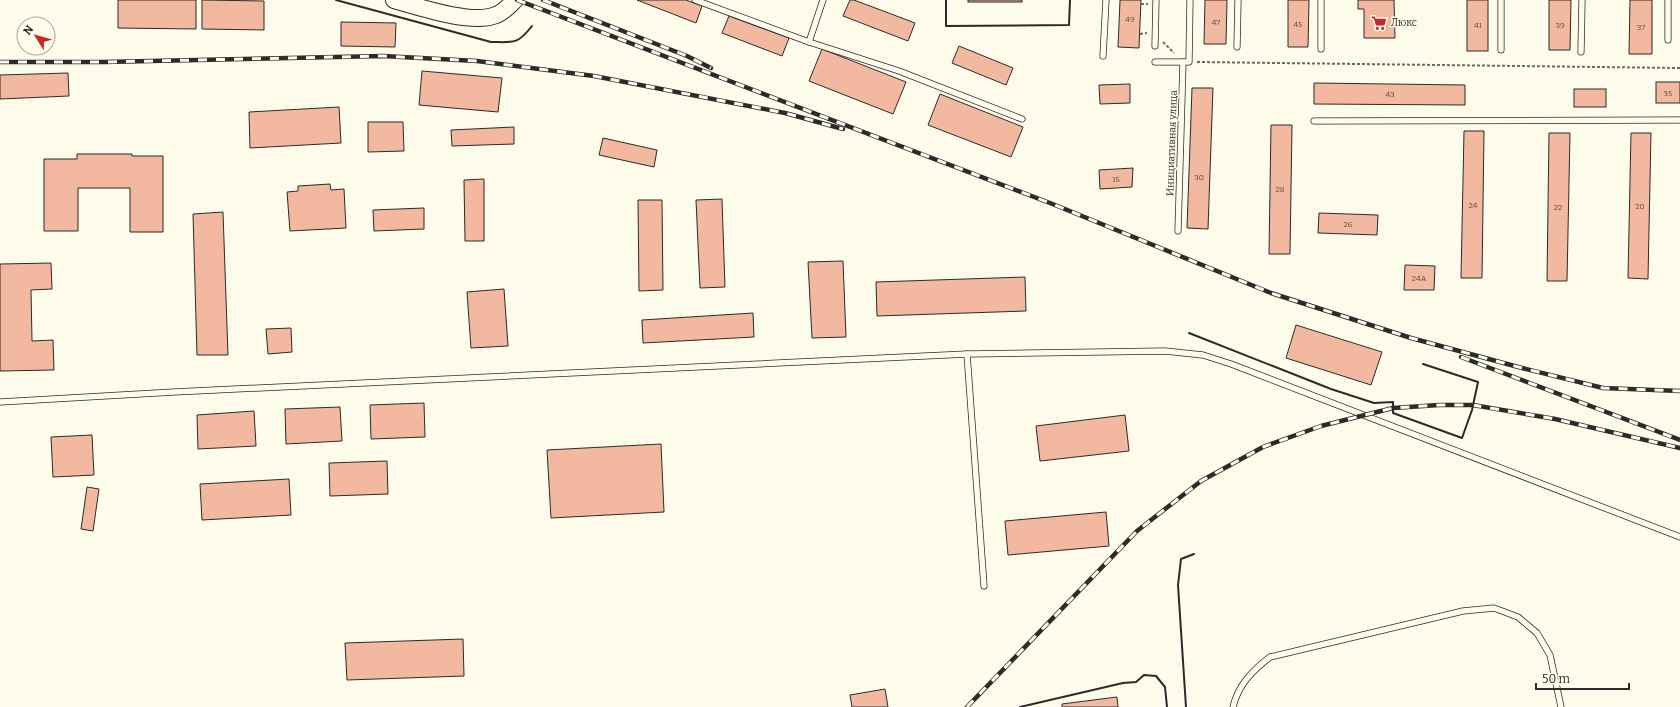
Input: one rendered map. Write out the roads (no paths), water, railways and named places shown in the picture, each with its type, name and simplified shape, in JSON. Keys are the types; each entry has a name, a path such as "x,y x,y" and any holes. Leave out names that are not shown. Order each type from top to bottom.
{"street":[{"path":"394,0 453,15 484,18 495,16 504,12 515,0"}],"lane":[{"path":"695,0 809,42 899,71 1022,119"},
{"path":"809,42 823,0"},
{"path":"1103,56 1106,0"},
{"path":"1155,46 1156,0"},
{"name":"Инициативная улица","path":"1178,231 1190,0"},
{"path":"1237,47 1238,0"},
{"path":"1321,0 1321,49"},
{"path":"1501,0 1501,50"},
{"path":"1581,52 1582,0"},
{"path":"1668,0 1668,40"},
{"path":"1155,62 1186,62"},
{"path":"1314,121 1680,120"},
{"path":"0,402 198,390 967,354 1146,350 1186,352 1203,355 1268,378 1363,416 1680,537"},
{"path":"967,354 984,586"},
{"path":"1233,707 1240,688 1252,671 1270,657 1463,611 1494,608 1518,617 1537,633 1550,655 1561,707"}],"railway":[{"path":"517,0 1050,203 1271,293 1411,338 1603,388 1680,391"},
{"path":"543,0 687,56 711,68"},
{"path":"0,62 104,62 383,56 477,61 594,76 785,113 843,129"},
{"path":"1461,357 1680,440"},
{"path":"967,707 1137,531 1201,481 1263,447 1321,426 1393,408 1439,405 1473,405 1555,419 1680,448"}],"place":[{"name":"Люкс","path":"1379,23"}]}
